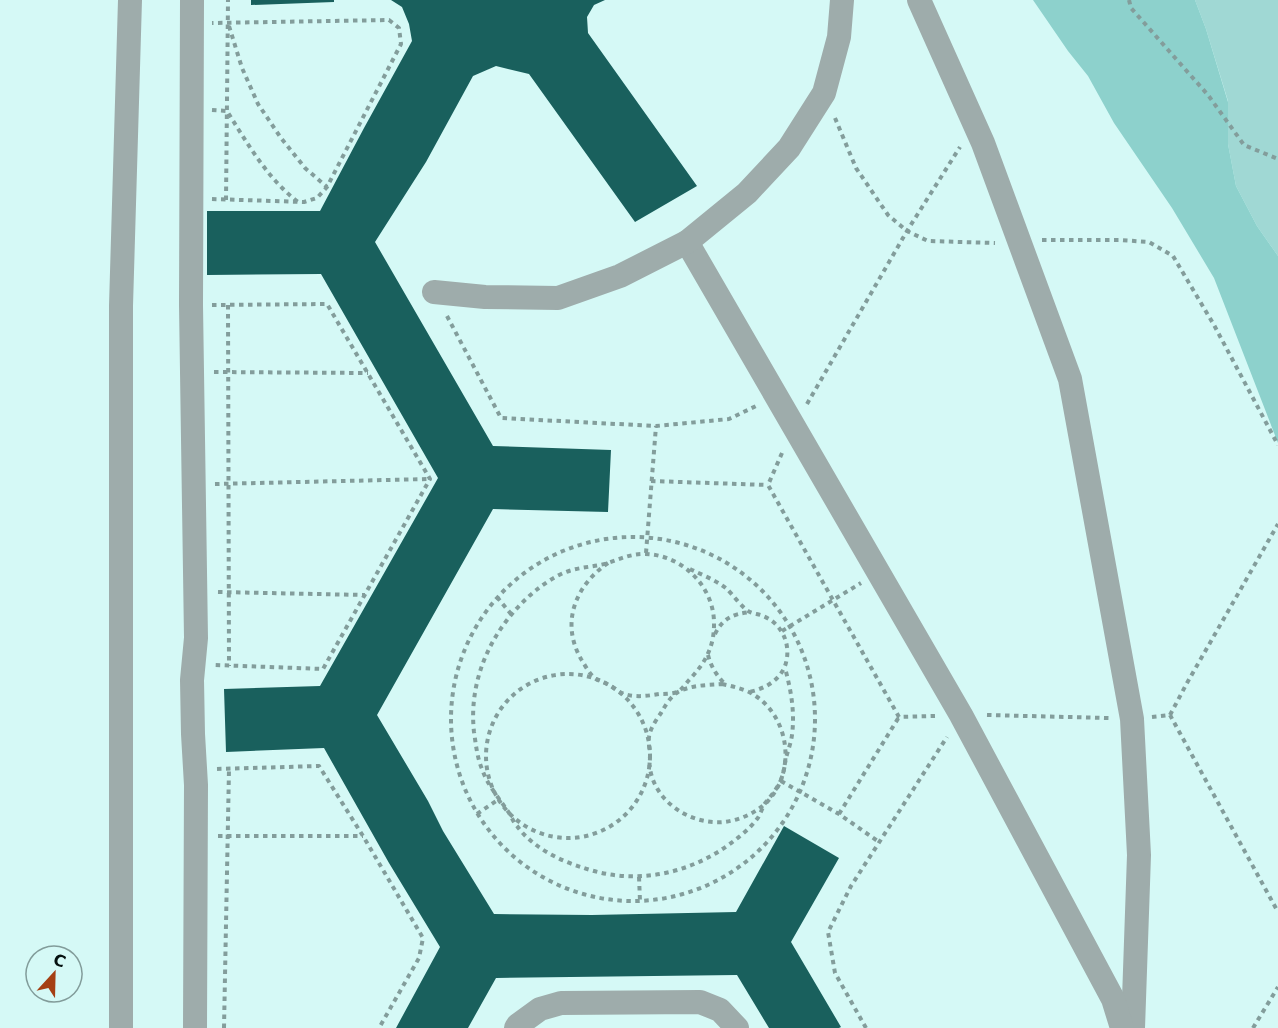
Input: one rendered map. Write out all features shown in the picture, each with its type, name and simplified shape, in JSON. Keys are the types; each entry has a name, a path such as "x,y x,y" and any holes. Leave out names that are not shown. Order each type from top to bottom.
{"lane":[{"path":"121,1028 121,306 130,0"},
{"path":"434,292 485,297 558,298 620,276 687,242 747,193 789,148 824,93 839,37 842,0"},
{"path":"919,0 983,143 1070,379 1132,718 1139,855 1133,1028"},
{"path":"192,11 190,305 196,592 196,638 192,680 196,835 195,1028"},
{"path":"687,242 961,715 1113,999 1122,1028"},
{"path":"516,1028 540,1009 561,1003 699,1002 720,1010 737,1028"}],"path":[{"path":"226,200 228,0"},
{"path":"1129,0 1131,8 1208,95 1244,145 1278,159"},
{"path":"190,199 304,202 317,198 327,187 401,44 399,28 389,20 228,23 192,11"},
{"path":"228,23 242,68 258,104 305,168 327,187"},
{"path":"824,93 856,168 888,215 907,231 928,241 996,243 1019,240 1119,240 1149,242 1173,256 1214,325 1278,445"},
{"path":"227,111 264,166 286,192 298,202"},
{"path":"768,485 794,427 907,231 975,123"},
{"path":"434,292 501,418 656,426 729,419 776,396"},
{"path":"190,305 327,304 430,479"},
{"path":"228,305 229,666"},
{"path":"192,372 368,374"},
{"path":"646,554 656,426"},
{"path":"194,484 430,479"},
{"path":"194,664 323,669 430,479"},
{"path":"651,482 768,485"},
{"path":"768,485 899,717"},
{"path":"1170,715 1278,524"},
{"path":"623,537 647,538 689,546 710,554 747,577 777,608 799,645 807,666 812,687 814,730 812,751 800,792 773,835 756,853 736,869 714,882 690,892 640,901 616,900 592,897 569,890 547,879 526,867 491,833 464,788 455,760 451,731 451,702 456,674 465,646 479,620 514,580 533,566 565,550 599,540 623,537"},
{"path":"750,612 724,587 665,557 646,554 627,556 608,563 565,572 542,585 511,614 490,644 480,669 474,695 473,722 476,748 482,770 499,800 517,827 534,842 552,855 594,872 639,877 683,869 704,860 723,849 757,819 781,781 792,737 793,715 791,688 785,668"},
{"path":"595,678 585,666 573,639 573,609 586,582 608,563"},
{"path":"682,565 695,576 711,603 714,634"},
{"path":"782,631 879,573"},
{"path":"196,592 364,595"},
{"path":"497,597 511,614"},
{"path":"648,739 658,716 669,700 699,669 708,656 719,625 728,618 750,612 774,621 782,631 787,643 788,655 785,668 770,685 750,693"},
{"path":"708,656 718,677 727,685"},
{"path":"493,789 487,771 486,752 489,734 496,716 507,700 530,683 557,674 576,674 595,678 620,692 638,713 650,748 646,781 633,806 612,825 586,835 558,837 531,829 509,812"},
{"path":"620,692 633,696 648,696 707,685 727,685 750,693 761,700 778,720 786,746 786,759"},
{"path":"899,717 961,715"},
{"path":"839,814 899,717"},
{"path":"195,770 319,766 423,938 419,958 379,1028"},
{"path":"649,767 656,786 668,803 690,818 717,823 730,821 743,817 766,803"},
{"path":"224,1028 229,769"},
{"path":"781,781 839,814 879,842"},
{"path":"477,813 499,800"},
{"path":"196,835 363,836"},
{"path":"639,877 640,901"},
{"path":"1253,1028 1278,987"}],"shaded area":[{"path":"1033,0 1195,0 1228,102 1228,144 1236,186 1257,226 1278,256 1278,443 1214,278 1172,208 1114,123 1088,76"},
{"path":"1195,0 1278,0 1278,256 1257,226 1236,186 1228,144 1228,101"}],"building":[{"path":"251,0 334,0 334,2 251,5"},
{"path":"391,0 605,0 594,5 587,17 588,33 697,186 635,222 529,74 496,66 473,76 426,162 375,242 493,446 611,450 608,512 493,509 377,715 443,831 494,914 592,915 736,912 784,826 839,858 791,942 841,1027 839,1028 769,1028 737,975 496,978 468,1028 396,1028 440,947 324,748 226,752 224,689 320,686 438,478 321,274 207,275 207,211 320,211 412,41 409,24 402,7"}]}
